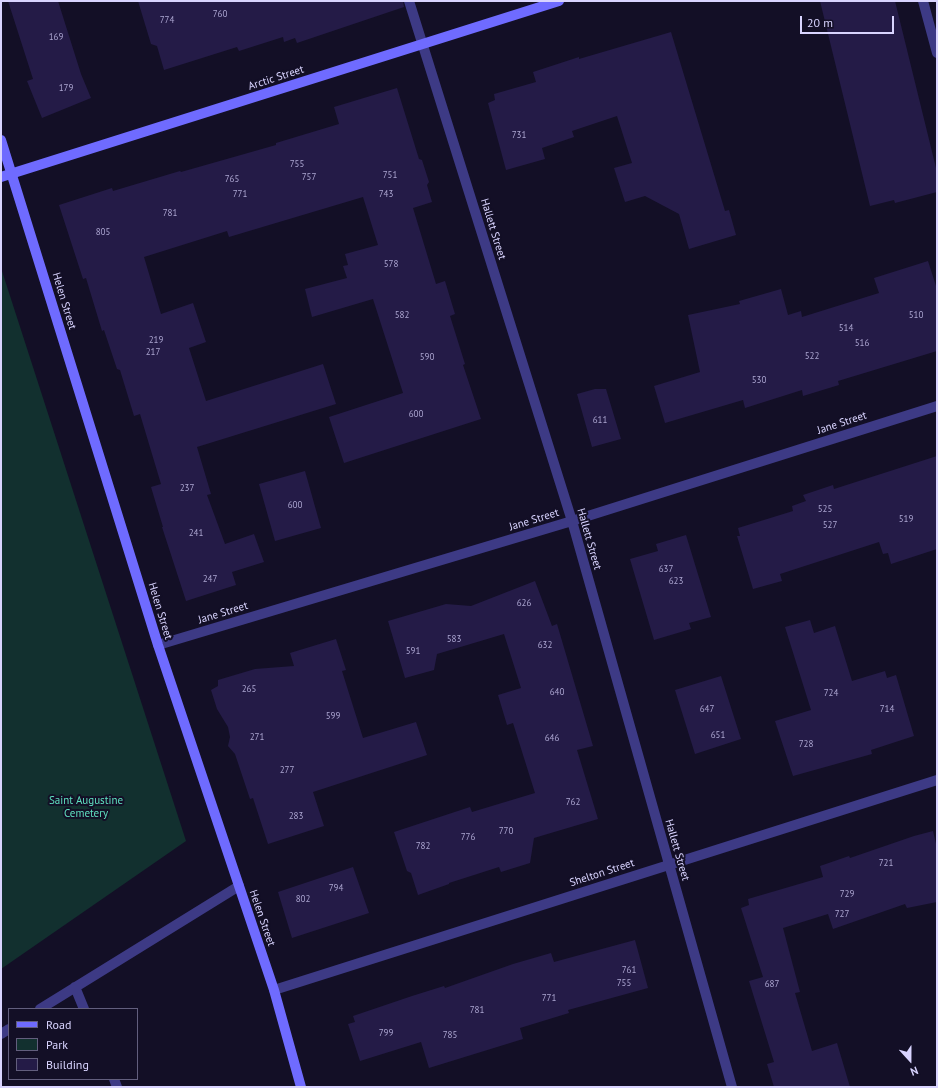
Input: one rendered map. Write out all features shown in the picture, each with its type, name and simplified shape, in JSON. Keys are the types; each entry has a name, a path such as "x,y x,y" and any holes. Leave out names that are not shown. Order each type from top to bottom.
{"street":[{"name":"Hallett Street","path":"409,1 572,521 732,1087"},
{"name":"Arctic Street","path":"1,177 559,1"},
{"path":"923,1 937,53"},
{"name":"Helen Street","path":"1,140 158,645 274,990 301,1087"},
{"name":"Jane Street","path":"158,645 572,521 937,406"},
{"name":"Shelton Street","path":"274,990 937,780"},
{"path":"42,1008 239,886"},
{"path":"75,987 84,1008"}],"green space":[{"name":"Saint Augustine Cemetery","path":"1,268 186,841 1,969"}],"building":[{"path":"8,1 58,1 81,74 91,98 42,118 27,81 33,79"},
{"path":"138,1 403,1 404,7 297,43 295,38 284,42 283,37 239,51 237,47 164,70 157,46 151,44"},
{"path":"820,1 895,1 937,172 937,192 895,203 894,200 870,206"},
{"path":"671,32 725,211 729,210 736,235 689,249 679,214 645,196 625,202 614,168 632,163 617,116 572,131 574,137 542,148 545,159 506,170 488,103 495,100 494,94 536,82 533,72 579,57 579,59"},
{"path":"397,88 419,159 422,160 429,182 427,185 432,202 413,208 436,284 445,281 455,314 450,316 465,364 463,365 481,419 344,463 329,417 403,393 373,299 312,317 305,289 347,278 343,266 348,265 345,254 378,245 363,197 229,237 227,231 144,257 161,314 193,303 206,342 189,348 206,401 323,364 336,404 197,447 211,494 207,495 225,544 254,534 264,562 232,572 236,585 186,601 162,527 151,487 161,484 140,414 134,416 120,370 117,369 104,330 102,331 86,278 83,279 59,205 112,188 113,191 276,145 276,143 339,124 334,107"},
{"path":"928,261 937,289 937,351 838,381 839,385 803,396 802,390 745,408 743,400 665,423 654,386 700,372 688,315 740,304 739,301 781,289 788,315 801,311 802,317 879,293 874,278"},
{"path":"595,389 606,389 621,439 592,447 577,394"},
{"path":"937,456 937,549 891,564 888,553 883,554 879,542 780,574 782,581 753,589 737,536 740,536 738,528 793,511 792,506 806,501 803,495 833,485 834,489"},
{"path":"305,471 321,528 275,541 259,484"},
{"path":"686,535 711,617 689,623 691,629 654,640 630,559 658,551 656,544"},
{"path":"535,581 552,626 557,624 593,746 577,750 598,819 534,838 530,863 501,872 499,867 449,883 418,895 411,873 407,871 394,832 470,807 472,812 535,793 513,723 507,725 498,695 521,688 504,634 437,654 434,670 405,678 388,621 446,604 471,606"},
{"path":"810,620 814,633 835,626 852,681 885,671 887,678 896,675 914,736 871,750 872,754 793,776 775,721 811,710 785,627"},
{"path":"336,639 346,670 342,671 363,738 416,722 427,755 313,792 324,826 268,844 253,798 250,799 235,754 228,746 230,737 228,727 217,709 211,690 218,686 218,680 255,669 294,666 290,653"},
{"path":"721,676 741,739 695,754 675,690"},
{"path":"933,831 937,848 937,902 907,908 905,904 833,929 828,914 783,928 800,992 795,993 812,1051 837,1043 850,1087 774,1087 767,1064 774,1062 749,981 763,977 741,908 749,905 748,899 823,877 820,866 849,856 850,858"},
{"path":"353,867 369,913 292,938 278,892"},
{"path":"635,940 648,988 568,1010 569,1013 520,1028 523,1039 429,1068 421,1042 360,1061 348,1024 355,1022 353,1016 444,986 445,988 513,964 551,953 554,962"}]}
